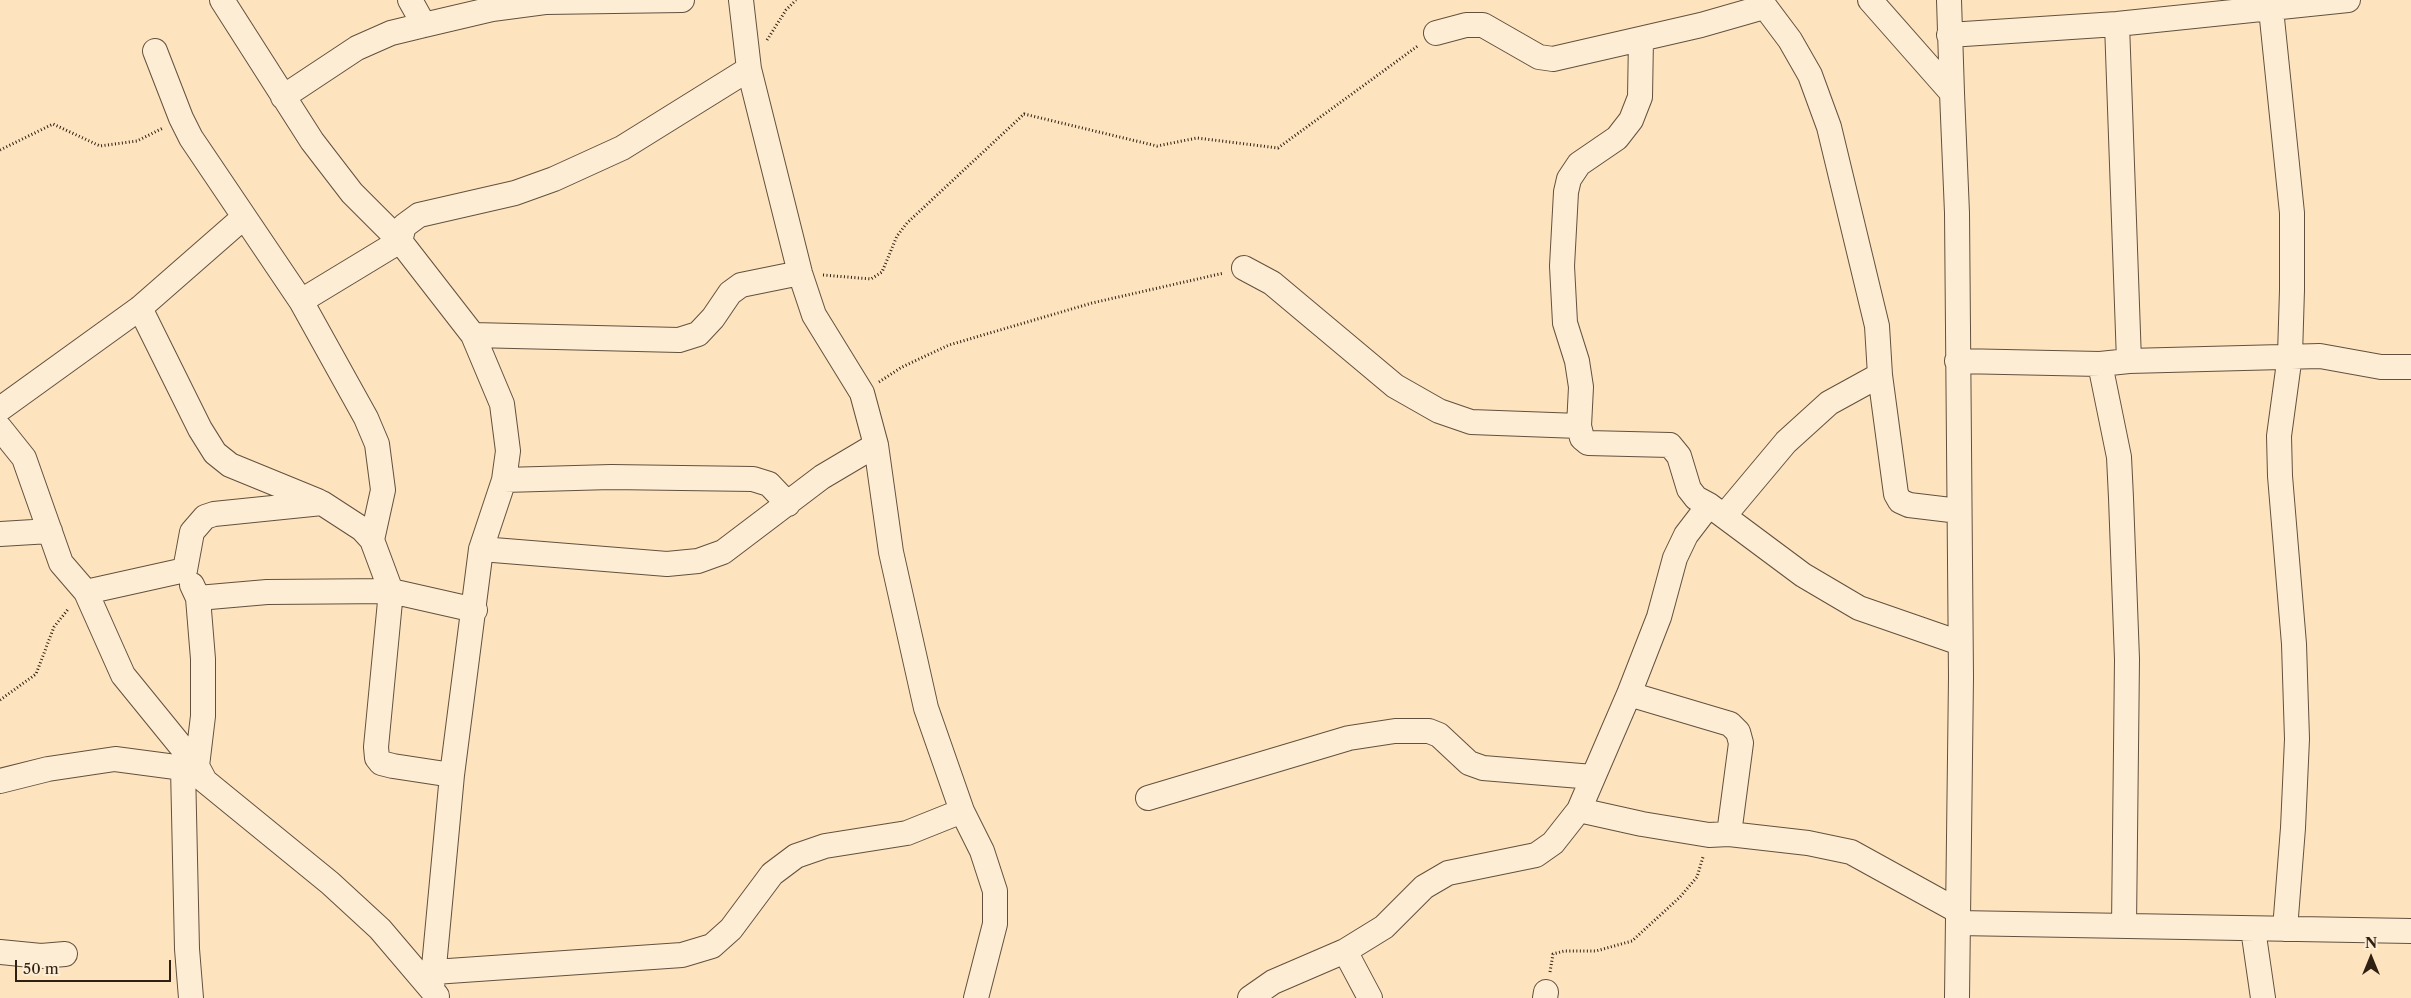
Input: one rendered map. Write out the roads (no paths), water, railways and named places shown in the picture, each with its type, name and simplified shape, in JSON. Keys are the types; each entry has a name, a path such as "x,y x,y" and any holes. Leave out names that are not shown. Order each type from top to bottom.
{"street":[{"path":"222,0 312,142 352,193 400,241 472,335 502,404 508,451 504,480 481,549 475,610 452,775 435,986"},
{"path":"410,0 424,25"},
{"path":"283,97 357,48 391,33 492,9 545,1 682,0"},
{"path":"741,0 749,69 800,273 814,315 862,393 876,445 891,552 926,708 962,811 982,852 995,891 995,924 976,998"},
{"path":"1870,0 1952,93"},
{"path":"1949,0 1957,213 1960,643 1957,998"},
{"path":"1950,35 2117,24 2348,0"},
{"path":"1436,33 1466,25 1483,25 1540,57 1553,59 1734,17 1762,4 1790,40 1810,75 1829,127 1877,326 1880,375 1896,494 1900,501 1909,505 1959,512"},
{"path":"2271,9 2292,214 2290,355 2279,436 2280,476 2293,625 2297,739 2294,828 2285,929"},
{"path":"2117,24 2129,360"},
{"path":"1641,40 1640,97 1630,120 1617,138 1579,164 1569,179 1566,192 1562,266 1565,323 1577,361 1581,387 1579,426 1582,438 1588,443 1670,445 1679,456 1689,489 1696,498 1717,510 1803,575 1859,608 1960,643"},
{"path":"155,50 181,118 191,138 301,301 366,418 377,444 383,490 372,540"},
{"path":"301,301 400,241 404,226 419,215 515,193 554,179 622,148 749,69"},
{"path":"0,409 140,308 244,217"},
{"path":"1244,268 1272,283 1394,386 1439,411 1471,422 1579,426"},
{"path":"472,335 679,340 698,334 713,318 730,293 741,285 800,273"},
{"path":"140,308 200,430 215,452 230,465 322,503 362,529 372,540 391,591 376,747 377,758 381,763 393,766 452,775"},
{"path":"1957,361 2100,364 2129,360 2290,355 2320,356 2381,367 2411,367"},
{"path":"2100,364 2119,457 2121,498 2126,658 2124,926"},
{"path":"1250,998 1273,982 1345,951 1384,927 1424,887 1448,873 1536,855 1553,843 1579,810 1629,694 1659,617 1674,558 1686,535 1717,510 1786,442 1829,403 1880,375"},
{"path":"0,428 24,458 61,563 86,592 123,675 195,772 344,896 380,929 435,986"},
{"path":"481,549 667,564 698,561 724,552 822,477 876,445"},
{"path":"504,480 611,477 753,479 770,484 788,504"},
{"path":"191,998 187,949 195,772 203,716 203,668 198,598 185,570 192,532 205,517 322,503"},
{"path":"0,534 50,531"},
{"path":"86,592 185,570"},
{"path":"198,598 267,592 391,591 475,610"},
{"path":"1629,694 1730,724 1738,732 1741,743 1719,834"},
{"path":"1148,798 1333,742 1394,731 1429,730 1438,735 1469,763 1483,768 1593,777"},
{"path":"0,781 48,769 115,759 195,772"},
{"path":"1579,810 1719,834 1808,843 1851,852 1958,917 2124,926 2411,931"},
{"path":"435,986 682,955 712,946 730,929 772,874 796,856 825,846 907,832 962,811"},
{"path":"2253,929 2263,998"},
{"path":"1345,951 1370,998"},
{"path":"0,952 40,956 65,954"}]}
